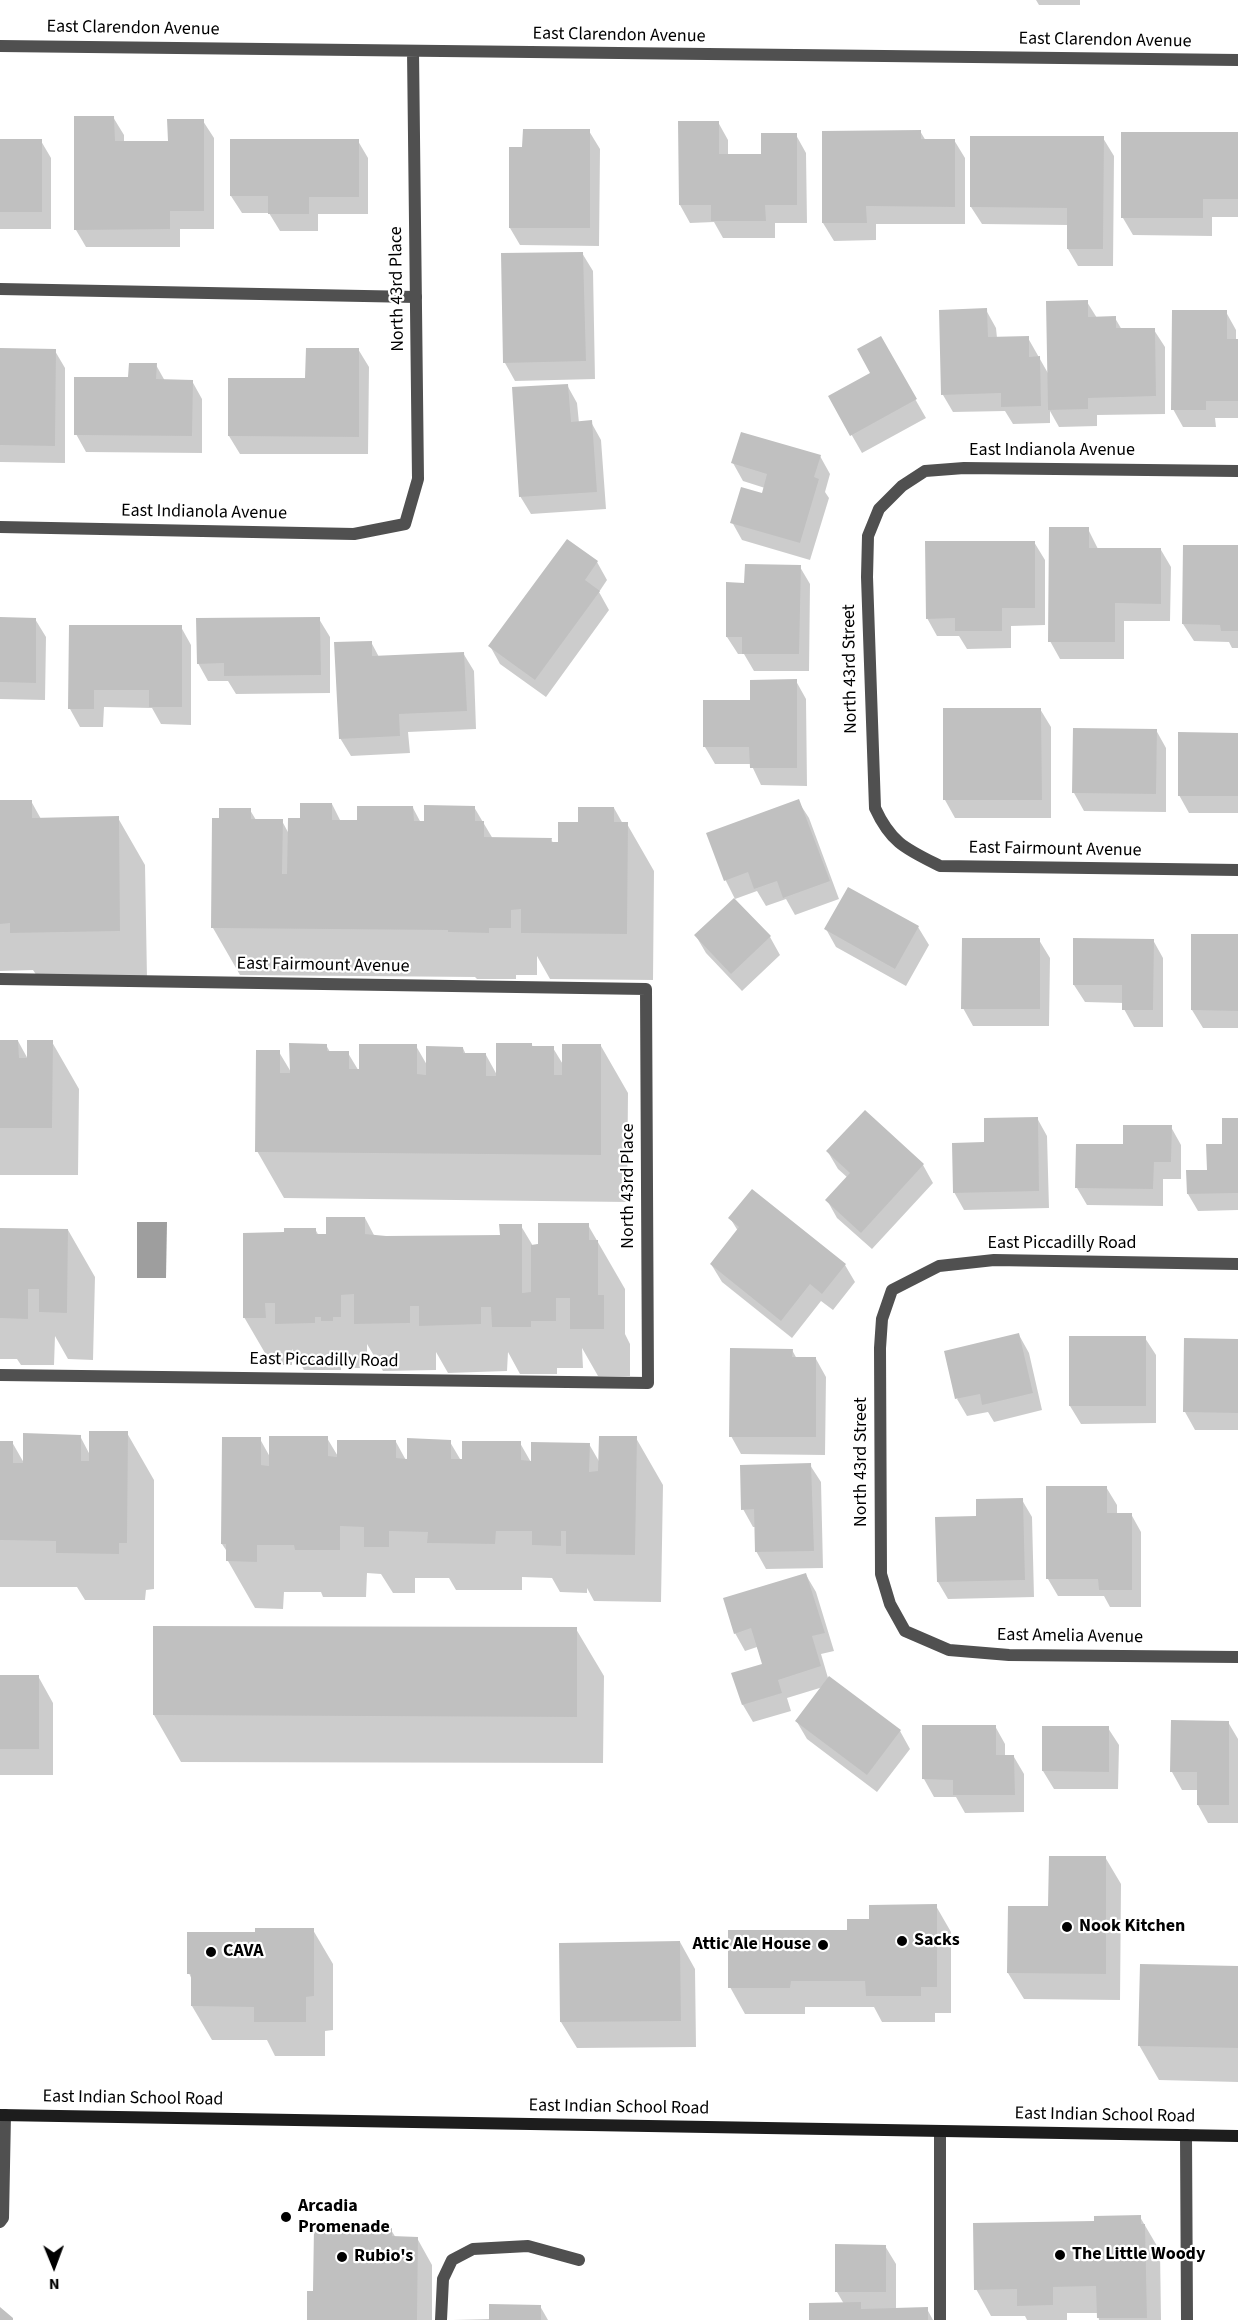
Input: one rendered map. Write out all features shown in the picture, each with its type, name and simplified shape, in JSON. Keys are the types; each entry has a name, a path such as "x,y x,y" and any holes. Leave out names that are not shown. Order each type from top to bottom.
{"main road":[{"name":"East Indian School Road","path":"3,2115 1238,2136"}],"street":[{"name":"East Clarendon Avenue","path":"0,46 1238,60"},
{"name":"North 43rd Place","path":"405,524 418,479 413,51"},
{"path":"0,289 416,297"},
{"name":"East Indianola Avenue","path":"879,509 902,486 925,471 964,468 1238,471"},
{"name":"North 43rd Street","path":"879,509 868,536 867,576 872,779 874,808 884,829"},
{"name":"East Indianola Avenue","path":"0,527 354,534 405,524"},
{"name":"East Fairmount Avenue","path":"884,829 904,849 940,866 1238,870"},
{"name":"East Fairmount Avenue","path":"0,979 646,988"},
{"name":"North 43rd Place","path":"646,988 648,1383"},
{"name":"East Piccadilly Road","path":"892,1290 939,1266 994,1260 1238,1264"},
{"name":"North 43rd Street","path":"892,1290 882,1319 880,1348 881,1574 890,1604 905,1631"},
{"name":"East Piccadilly Road","path":"0,1375 648,1383"},
{"name":"East Amelia Avenue","path":"905,1631 949,1650 1009,1655 1238,1657"},
{"path":"1,2220 3,2115"},
{"path":"940,2131 940,2320"},
{"path":"1186,2135 1187,2320"},
{"path":"441,2320 443,2279 452,2259 473,2250 528,2246 579,2260"}],"shaded area":[{"path":"137,1222 167,1222 166,1278 137,1278"}],"building":[{"path":"74,116 114,116 115,141 168,141 167,119 204,119 204,211 170,211 170,229 74,230"},
{"path":"678,121 719,121 719,154 761,154 761,133 797,133 797,205 765,205 766,221 711,221 711,205 679,205"},
{"path":"523,129 590,129 590,228 509,228 509,147 522,147"},
{"path":"921,130 921,139 955,139 955,207 866,206 867,223 822,223 822,131"},
{"path":"1121,132 1238,132 1238,199 1203,199 1203,218 1121,218"},
{"path":"970,136 1104,136 1103,249 1067,249 1067,208 970,207"},
{"path":"0,139 42,139 42,212 0,212"},
{"path":"230,139 359,139 359,197 309,197 309,214 268,214 268,196 230,196"},
{"path":"583,252 586,361 503,363 501,253"},
{"path":"1088,300 1088,317 1116,316 1116,328 1155,328 1156,396 1088,398 1088,409 1048,410 1046,301"},
{"path":"987,308 988,337 1029,336 1029,357 1040,356 1041,406 1001,407 1001,393 941,395 939,310"},
{"path":"1172,310 1227,310 1227,339 1238,339 1238,401 1206,401 1206,410 1171,410"},
{"path":"881,336 917,399 850,436 828,396 870,373 857,349"},
{"path":"0,348 56,349 55,446 0,445"},
{"path":"306,348 359,348 359,437 228,436 228,378 305,378"},
{"path":"129,363 157,363 156,379 193,380 192,436 74,435 74,377 128,377"},
{"path":"568,384 571,422 592,420 597,492 519,497 512,387"},
{"path":"741,432 821,455 814,477 819,479 800,543 730,523 741,487 762,493 767,474 731,463"},
{"path":"1049,527 1089,527 1089,548 1161,548 1161,604 1115,603 1115,642 1048,642"},
{"path":"567,539 598,561 585,580 600,591 535,680 488,646"},
{"path":"925,541 1035,541 1035,608 1002,608 1002,631 955,631 955,618 926,619"},
{"path":"1183,545 1238,545 1238,631 1221,631 1220,625 1182,624"},
{"path":"745,564 801,565 799,654 742,654 742,637 726,637 726,582 744,583"},
{"path":"0,617 36,618 36,683 0,682"},
{"path":"320,617 321,675 224,676 224,663 197,664 196,618"},
{"path":"69,625 182,625 182,707 149,707 149,690 94,690 94,709 68,709"},
{"path":"372,641 372,656 464,652 467,711 399,714 400,736 339,739 334,642"},
{"path":"797,679 797,768 750,768 749,747 703,747 703,700 750,700 750,680"},
{"path":"943,708 1041,708 1042,800 943,800"},
{"path":"1073,728 1157,729 1156,794 1072,793"},
{"path":"1178,732 1238,733 1238,796 1178,796"},
{"path":"799,799 830,881 783,898 777,881 754,889 748,872 724,881 706,833"},
{"path":"0,800 32,800 32,818 119,816 120,931 10,933 10,923 0,924"},
{"path":"300,803 332,803 332,820 357,820 357,806 413,806 414,821 424,821 424,805 475,806 475,821 484,821 484,837 552,838 551,842 558,842 558,822 578,822 578,807 614,807 614,822 628,822 627,934 521,933 521,909 511,910 511,928 489,928 489,933 448,932 448,930 211,928 212,818 219,818 219,808 251,808 251,819 283,819 282,874 287,874 288,818 300,818"},
{"path":"848,887 919,926 895,969 824,929"},
{"path":"734,898 771,936 731,974 694,935"},
{"path":"1191,934 1238,934 1238,1011 1191,1010"},
{"path":"962,938 1040,938 1040,1009 961,1009"},
{"path":"1073,938 1154,939 1153,1010 1122,1010 1122,985 1073,985"},
{"path":"0,1040 18,1040 19,1058 27,1058 27,1040 53,1040 52,1128 0,1128"},
{"path":"289,1043 327,1044 327,1051 349,1051 349,1069 359,1069 359,1044 417,1044 417,1074 426,1075 426,1046 463,1047 463,1053 486,1053 486,1076 496,1076 496,1043 532,1043 532,1046 554,1046 554,1075 562,1075 562,1044 601,1044 601,1155 255,1152 256,1050 280,1050 280,1073 290,1073"},
{"path":"865,1110 924,1164 861,1233 825,1200 850,1173 826,1151"},
{"path":"1038,1117 1039,1191 953,1193 952,1143 984,1142 984,1118"},
{"path":"1222,1118 1238,1118 1238,1193 1187,1194 1186,1170 1207,1170 1206,1144 1222,1144"},
{"path":"1123,1125 1172,1125 1171,1162 1154,1162 1153,1189 1075,1188 1076,1144 1123,1144"},
{"path":"752,1189 846,1264 822,1294 810,1284 781,1321 710,1264 739,1227 728,1218"},
{"path":"326,1217 365,1217 365,1234 386,1236 500,1235 499,1224 522,1224 522,1293 531,1292 531,1245 538,1244 538,1223 589,1223 589,1240 598,1240 598,1295 604,1295 604,1329 570,1329 570,1298 556,1298 556,1321 531,1321 531,1327 492,1327 491,1307 481,1307 481,1324 419,1326 419,1306 410,1306 410,1323 354,1324 354,1294 341,1295 341,1317 333,1317 333,1321 321,1321 321,1317 315,1317 315,1323 275,1324 275,1303 265,1303 266,1318 243,1318 243,1233 284,1232 284,1228 316,1228 316,1234 326,1234"},
{"path":"0,1228 68,1229 67,1313 39,1312 39,1289 28,1289 28,1319 0,1318"},
{"path":"1019,1333 1033,1393 982,1405 980,1394 955,1399 944,1351"},
{"path":"1069,1336 1146,1336 1146,1406 1069,1406"},
{"path":"1184,1338 1238,1339 1238,1413 1183,1412"},
{"path":"730,1348 793,1349 792,1357 816,1357 816,1437 729,1437"},
{"path":"89,1431 128,1431 127,1543 119,1543 119,1554 56,1553 56,1541 0,1540 0,1441 13,1441 13,1463 23,1463 23,1433 81,1435 81,1461 89,1461"},
{"path":"269,1436 328,1436 328,1456 337,1457 337,1440 396,1440 396,1458 407,1459 407,1438 451,1440 451,1459 462,1459 462,1441 521,1441 521,1460 531,1461 531,1442 590,1443 589,1472 598,1471 599,1436 637,1436 635,1555 566,1554 566,1531 561,1531 561,1546 532,1545 532,1531 496,1531 495,1544 427,1543 428,1532 389,1531 389,1547 364,1547 364,1527 340,1526 340,1550 295,1550 294,1545 257,1545 257,1562 226,1561 226,1544 221,1544 222,1437 261,1437 261,1465 269,1466"},
{"path":"811,1463 814,1551 755,1552 754,1509 741,1510 740,1465"},
{"path":"1046,1486 1107,1486 1107,1513 1132,1513 1132,1590 1099,1590 1098,1579 1046,1579"},
{"path":"1023,1498 1025,1580 937,1582 935,1517 976,1516 976,1499"},
{"path":"806,1573 825,1633 812,1636 821,1666 778,1680 782,1693 742,1705 731,1673 762,1664 751,1628 734,1634 723,1598"},
{"path":"153,1626 577,1627 577,1717 153,1715"},
{"path":"0,1675 39,1675 39,1749 0,1749"},
{"path":"829,1676 901,1730 867,1775 795,1721"},
{"path":"1171,1720 1229,1721 1229,1805 1197,1805 1197,1772 1170,1772"},
{"path":"922,1725 996,1725 996,1755 1014,1755 1015,1795 953,1795 953,1780 922,1779"},
{"path":"1042,1726 1109,1726 1109,1772 1042,1771"},
{"path":"1049,1856 1106,1856 1106,1974 1007,1973 1008,1906 1048,1906"},
{"path":"937,1904 937,1987 921,1987 921,1996 866,1996 865,1981 791,1981 790,1988 728,1988 728,1930 847,1930 847,1919 869,1919 869,1905"},
{"path":"255,1928 314,1928 314,1996 306,1997 306,2022 254,2022 254,2007 191,2006 191,1974 187,1974 187,1932 255,1932"},
{"path":"680,1941 681,2021 560,2022 559,1943"},
{"path":"1140,1964 1238,1966 1238,2048 1138,2046"},
{"name":"The Little Woody","path":"1141,2215 1141,2224 1145,2224 1147,2318 1097,2318 1096,2286 1053,2287 1053,2305 1017,2306 1017,2289 974,2290 973,2223 1094,2221 1094,2216"},
{"path":"314,2227 392,2228 392,2236 418,2237 417,2320 307,2320 307,2291 313,2291"},
{"path":"835,2244 886,2245 886,2292 835,2292"},
{"path":"861,2302 861,2309 928,2307 928,2320 809,2320 809,2303"},
{"path":"489,2304 541,2305 541,2320 489,2320"},
{"path":"0,2307 13,2318 13,2320 0,2320"}],"place":[{"name":"Nook Kitchen","path":"1067,1927"},
{"name":"Sacks","path":"902,1941"},
{"name":"Attic Ale House","path":"823,1945"},
{"name":"CAVA","path":"211,1952"},
{"name":"Arcadia Promenade","path":"286,2217"},
{"name":"The Little Woody","path":"1060,2255"},
{"name":"Rubio's","path":"342,2257"}]}
